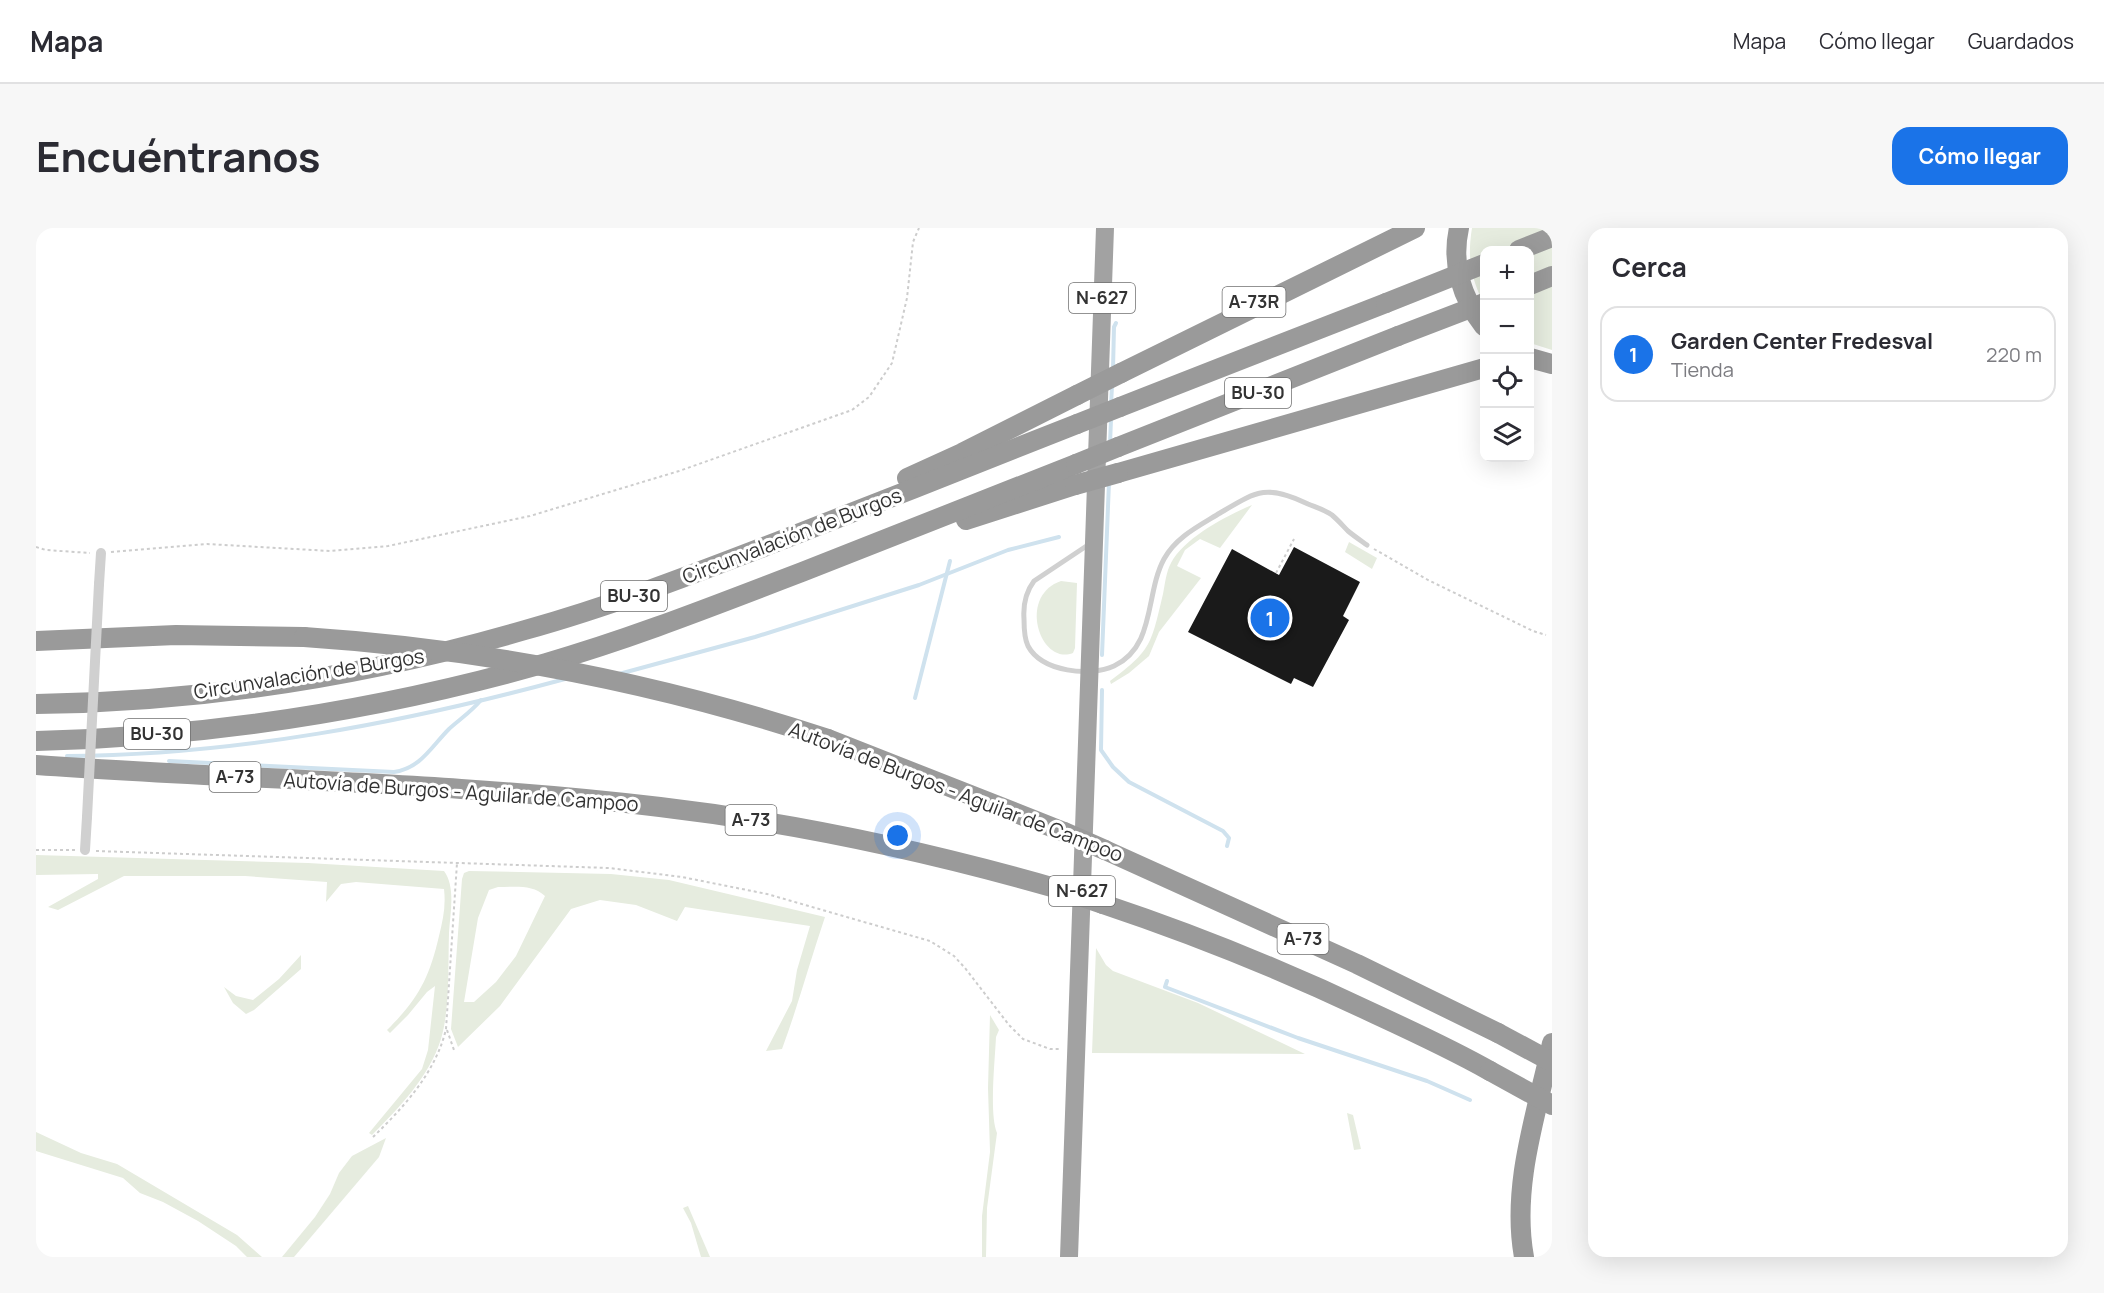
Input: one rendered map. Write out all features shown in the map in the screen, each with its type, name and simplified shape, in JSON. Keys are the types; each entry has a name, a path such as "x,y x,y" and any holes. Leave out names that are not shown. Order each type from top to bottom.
{"highway":[{"name":"N-627","path":"1069,1257 1105,228"},
{"name":"A-73R","path":"1121,373 1334,259 1385,228"},
{"path":"1121,373 1415,228"},
{"path":"1459,228 1456,240 1456,265 1463,290 1480,320"},
{"path":"1529,246 1552,237"},
{"name":"Circunvalación de Burgos","path":"36,704 172,696 335,675 417,658 555,622 698,572 1480,266"},
{"path":"1534,283 1552,276"},
{"name":"Circunvalación de Burgos","path":"36,741 213,729 341,711 468,684 546,663 615,641 762,587 1480,305"},
{"path":"615,641 737,603 961,522 1075,485 1480,369"},
{"name":"BU-30","path":"555,622 888,486 962,453 1121,373"},
{"name":"Autovía de Burgos - Aguilar de Campoo","path":"36,641 176,635 304,637 424,647 564,669 754,715 828,739 908,769 1064,832 1357,964 1552,1062"},
{"name":"Autovía de Burgos - Aguilar de Campoo","path":"36,765 562,796 754,820 942,858 1062,890 1178,930 1277,970 1414,1032 1552,1105"},
{"path":"1524,1257 1521,1220 1522,1185 1552,1043"}],"street":[{"path":"85,850 101,553"}],"lane":[{"path":"1093,541 1034,581 1028,589 1023,610 1025,637 1029,648 1048,663 1069,671 1089,673 1124,661 1138,646 1143,635 1160,568 1175,544 1192,530 1258,493 1269,491 1283,493 1331,515 1350,533 1367,544"}],"path":[{"path":"36,547 46,550 101,553 207,544 330,551 388,546 530,516 680,471 852,410 869,397 892,363 907,298 913,242 919,228"},
{"path":"1276,573 1294,539"},
{"path":"1367,544 1428,580 1533,632 1546,635"},
{"path":"36,850 609,868 682,877 767,894 915,935 943,948 954,956 1009,1025 1023,1039 1050,1049 1077,1050"},
{"path":"373,1137 401,1109 432,1066 443,1041 446,1029 457,863"},
{"path":"446,1029 454,1050"}],"shaded area":[{"path":"1472,228 1552,228 1552,350 1534,344 1534,246 1480,246 1480,296 1471,268"},
{"path":"1252,505 1220,548 1200,539 1185,550 1177,566 1201,578 1159,632 1149,656 1129,673 1111,684 1110,681 1134,661 1148,645 1156,624 1168,570 1177,554 1207,529"},
{"path":"1349,542 1377,558 1372,569 1345,552"},
{"path":"1061,581 1077,583 1075,648 1073,653 1061,654 1051,649 1043,640 1038,628 1037,614 1040,600 1048,589"},
{"path":"36,855 308,863 444,871 448,877 451,893 447,1001 444,1027 436,1053 421,1079 403,1103 372,1135 369,1133 422,1069 428,1050 435,986 390,1033 387,1030 421,988 431,964 442,924 444,889 356,882 341,884 326,902 327,882 245,876 124,876 58,910 48,907 98,879 98,874 36,875"},
{"path":"469,871 611,874 669,880 825,917 782,1049 766,1051 792,1001 797,970 810,926 685,907 677,921 636,905 600,900 571,909 500,1006 458,1047 451,1029 464,873","holes":["498,887 529,888 545,896 516,956 496,982 474,1002 464,1002 478,918 489,890"]},
{"path":"1096,948 1106,965 1113,971 1198,1003 1305,1054 1092,1053"},
{"path":"301,955 301,969 254,1010 246,1014 233,1003 224,987 236,996 253,1000 279,979"},
{"path":"990,1015 999,1030 996,1037 993,1086 993,1113 997,1133 987,1208 986,1257 982,1257 982,1216 990,1152 988,1088"},
{"path":"1347,1113 1353,1115 1361,1149 1354,1150"},
{"path":"36,1132 81,1153 117,1164 237,1235 262,1257 247,1257 236,1246 198,1221 163,1202 140,1193 123,1178 36,1151"},
{"path":"386,1138 379,1157 294,1257 282,1257 315,1217 330,1194 339,1173 352,1156"},
{"path":"688,1206 710,1257 701,1257 691,1223 683,1208"}],"building":[{"path":"1294,547 1360,582 1343,616 1349,620 1313,687 1294,678 1291,684 1188,632 1232,549 1279,575"}],"waterway":[{"path":"1113,369 1116,323"},
{"path":"1111,405 1112,386"},
{"path":"1110,444 1111,419"},
{"path":"1102,655 1109,482"},
{"path":"619,674 755,637 919,585 1008,550 1059,537"},
{"path":"915,698 950,561"},
{"path":"67,756 193,750 318,734 442,709 565,679"},
{"path":"1102,690 1101,750 1113,767 1129,782 1223,831 1229,838 1227,846"},
{"path":"169,761 394,772 419,761 481,700"},
{"path":"1167,981 1165,987 1298,1038 1427,1081 1470,1100"}],"place":[{"name":"Garden Center Fredesval","path":"1270,618"}]}
